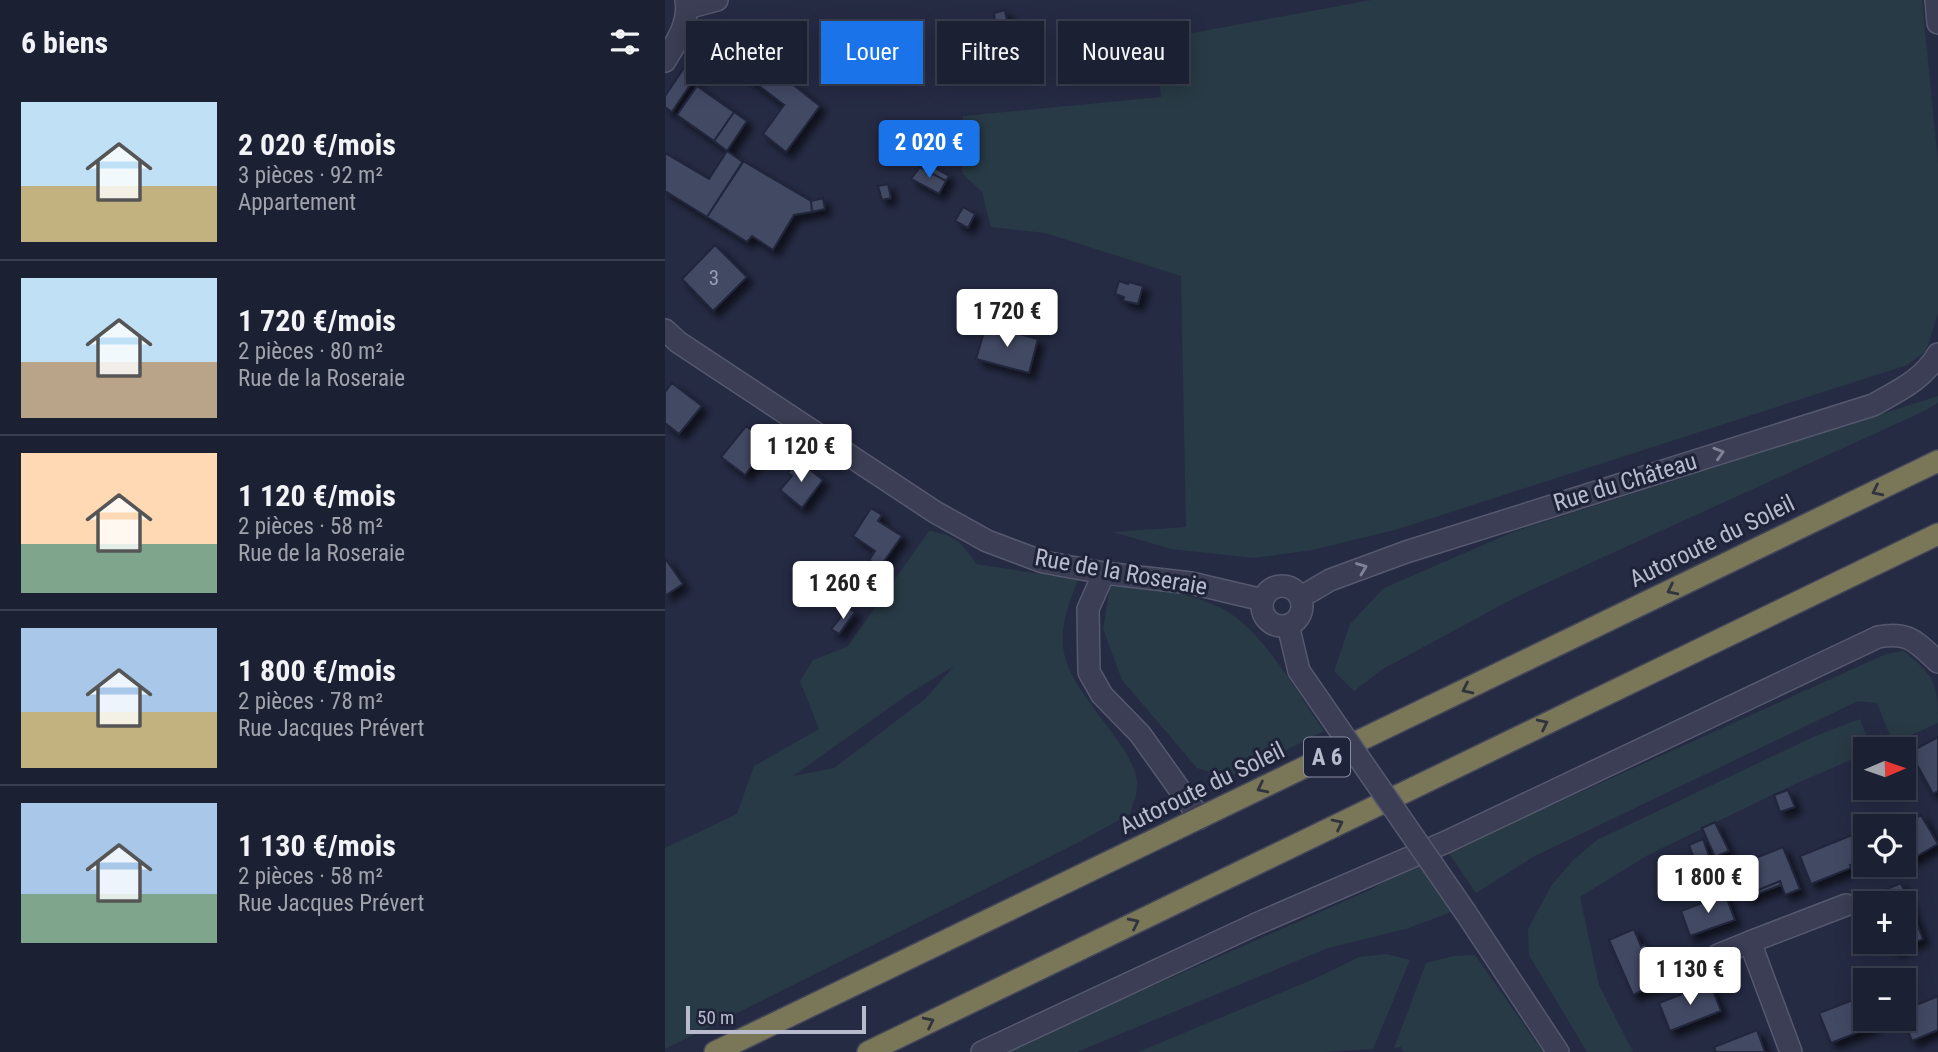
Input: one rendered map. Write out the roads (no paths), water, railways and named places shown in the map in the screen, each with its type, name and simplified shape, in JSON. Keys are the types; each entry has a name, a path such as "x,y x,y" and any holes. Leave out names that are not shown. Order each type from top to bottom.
{"highway":[{"name":"Autoroute du Soleil","path":"715,1052 1938,461"},
{"path":"867,1052 1938,534"}],"street":[{"path":"665,61 683,30 686,4 717,0"},
{"path":"1936,0 1938,23"},
{"name":"Rue de la Roseraie","path":"665,330 678,342 935,512 987,541 1043,562 1104,573 1191,583 1263,600"},
{"name":"Rue du Château","path":"1301,597 1330,580 1406,552 1873,405 1907,386 1931,366 1938,354"},
{"path":"1104,573 1088,609 1089,672 1102,695 1140,734 1200,818"},
{"path":"1276,586 1295,589 1301,597 1303,609 1298,619 1288,625 1277,625 1268,620 1263,611 1263,600 1276,586"},
{"path":"1288,625 1299,671 1558,1052"},
{"path":"982,1052 1254,925 1446,842 1878,637 1897,634 1916,642 1938,662"},
{"path":"1719,955 1846,905"},
{"path":"1750,942 1791,1052"}]}
